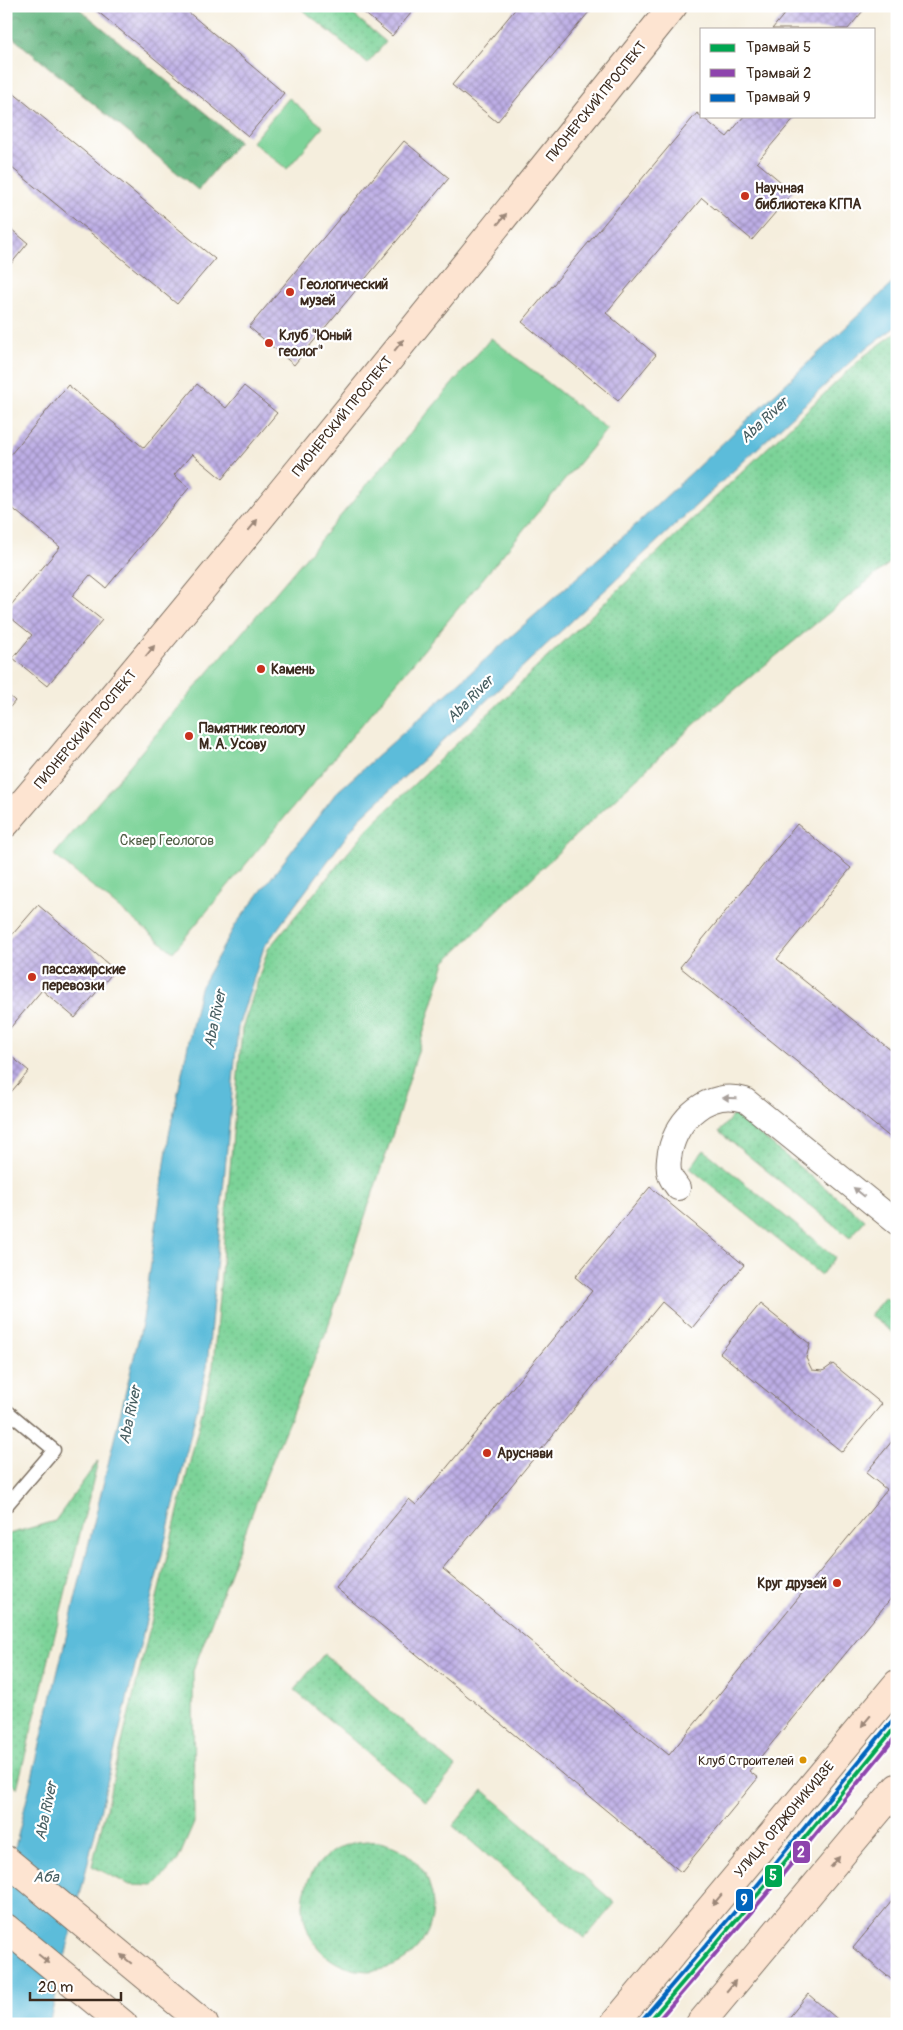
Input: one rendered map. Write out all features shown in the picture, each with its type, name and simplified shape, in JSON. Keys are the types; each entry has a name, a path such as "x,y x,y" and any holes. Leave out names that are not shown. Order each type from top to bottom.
{"main road":[{"name":"ПИОНЕРСКИЙ ПРОСПЕКТ","path":"6,823 82,734 336,424 673,6"},
{"name":"УЛИЦА ОРДЖОНИКИДЗЕ","path":"614,2024 897,1684"},
{"path":"700,2024 897,1788"},
{"path":"6,1860 197,2018"},
{"path":"6,1928 123,2024"}],"street":[{"path":"678,1188 670,1175 668,1163 672,1141 678,1130 695,1110 705,1103 722,1097 733,1096 745,1100 897,1223"}],"lane":[{"path":"6,1410 54,1450 6,1506"}],"green space":[{"path":"9,6 76,6 239,141 198,190 6,32 6,9"},
{"path":"298,6 343,6 386,42 368,63"},
{"path":"289,98 323,127 287,169 252,142"},
{"path":"897,332 897,557 710,710 576,835 445,962 394,1130 326,1332 266,1476 193,1671 194,1823 178,1860 154,1886 130,1885 92,1866 213,1367 242,1029 268,949 370,826 864,356"},
{"name":"Сквер Геологов","path":"491,338 607,429 173,952 54,855"},
{"path":"734,1114 865,1220 850,1238 719,1132"},
{"path":"704,1150 835,1257 821,1275 690,1168"},
{"path":"885,1297 897,1306 897,1336 870,1315"},
{"path":"98,1461 17,1788 6,1779 6,1538 9,1534 55,1521"},
{"path":"324,1654 456,1767 426,1802 294,1690"},
{"path":"483,1790 615,1903 585,1938 453,1826"},
{"path":"368,1841 393,1846 414,1860 428,1881 433,1906 428,1931 414,1952 393,1966 368,1971 343,1966 322,1952 308,1931 303,1906 308,1881 322,1860 343,1846"}],"water":[{"name":"Аба","path":"897,279 897,326 861,352 359,819 264,947 238,1027 207,1367 49,2024 6,2024 6,1885 143,1320 169,1135 200,988 236,924 336,793 640,521"}],"building":[{"path":"91,6 181,6 284,93 248,136"},
{"path":"356,6 417,6 392,36"},
{"path":"518,6 594,6 497,122 452,85"},
{"path":"791,6 867,6 849,28 773,28"},
{"path":"6,87 215,259 177,304 6,163"},
{"path":"697,113 700,118 703,118 727,137 742,118 794,118 757,162 793,192 752,240 702,198 606,313 656,355 618,401 522,322"},
{"path":"404,141 449,178 294,365 249,327"},
{"path":"6,225 28,243 6,270"},
{"path":"197,384 226,408 244,386 277,413 222,479 192,454 174,475 189,488 106,588 90,575 72,596 102,620 47,686 13,658 32,635 6,614 6,611 60,547 6,503 6,460 68,385 144,448"},
{"path":"6,693 15,701 6,712"},
{"path":"797,824 851,868 777,959 897,1055 897,1143 680,967"},
{"path":"38,905 115,970 75,1018 42,990 6,1033 6,942"},
{"path":"6,1052 29,1071 6,1098"},
{"path":"650,1187 744,1265 692,1328 662,1302 443,1569 669,1755 887,1490 866,1473 897,1435 897,1591 749,1771 758,1778 681,1872 336,1588 409,1499 416,1505 592,1291 575,1277"},
{"path":"760,1304 810,1344 806,1358 812,1370 823,1371 833,1364 882,1404 842,1452 720,1353"},
{"path":"897,1895 897,1984 853,1948"},
{"path":"808,1994 843,2024 784,2024"}],"tram line":[{"name":"9","path":"642,2020 755,1888 892,1721"},
{"name":"5","path":"647,2024 760,1892 897,1725"},
{"name":"2","path":"655,2024 765,1896 897,1735"}],"place":[{"name":"Научная библиотека КГПА","path":"745,196"},
{"name":"Геологический музей","path":"290,292"},
{"name":"Клуб \"Юный геолог\"","path":"269,343"},
{"name":"Камень","path":"261,669"},
{"name":"Памятник геологу М. А. Усову","path":"189,736"},
{"name":"пассажирские перевозки","path":"32,977"},
{"name":"Аруснави","path":"487,1453"},
{"name":"Круг друзей","path":"837,1583"},
{"name":"Клуб Строителей","path":"803,1760"}],"water label":[{"name":"Aba River","path":"764,420"},
{"name":"Aba River","path":"470,699"},
{"name":"Aba River","path":"215,1019"},
{"name":"Aba River","path":"130,1415"},
{"name":"Aba River","path":"46,1811"}]}
